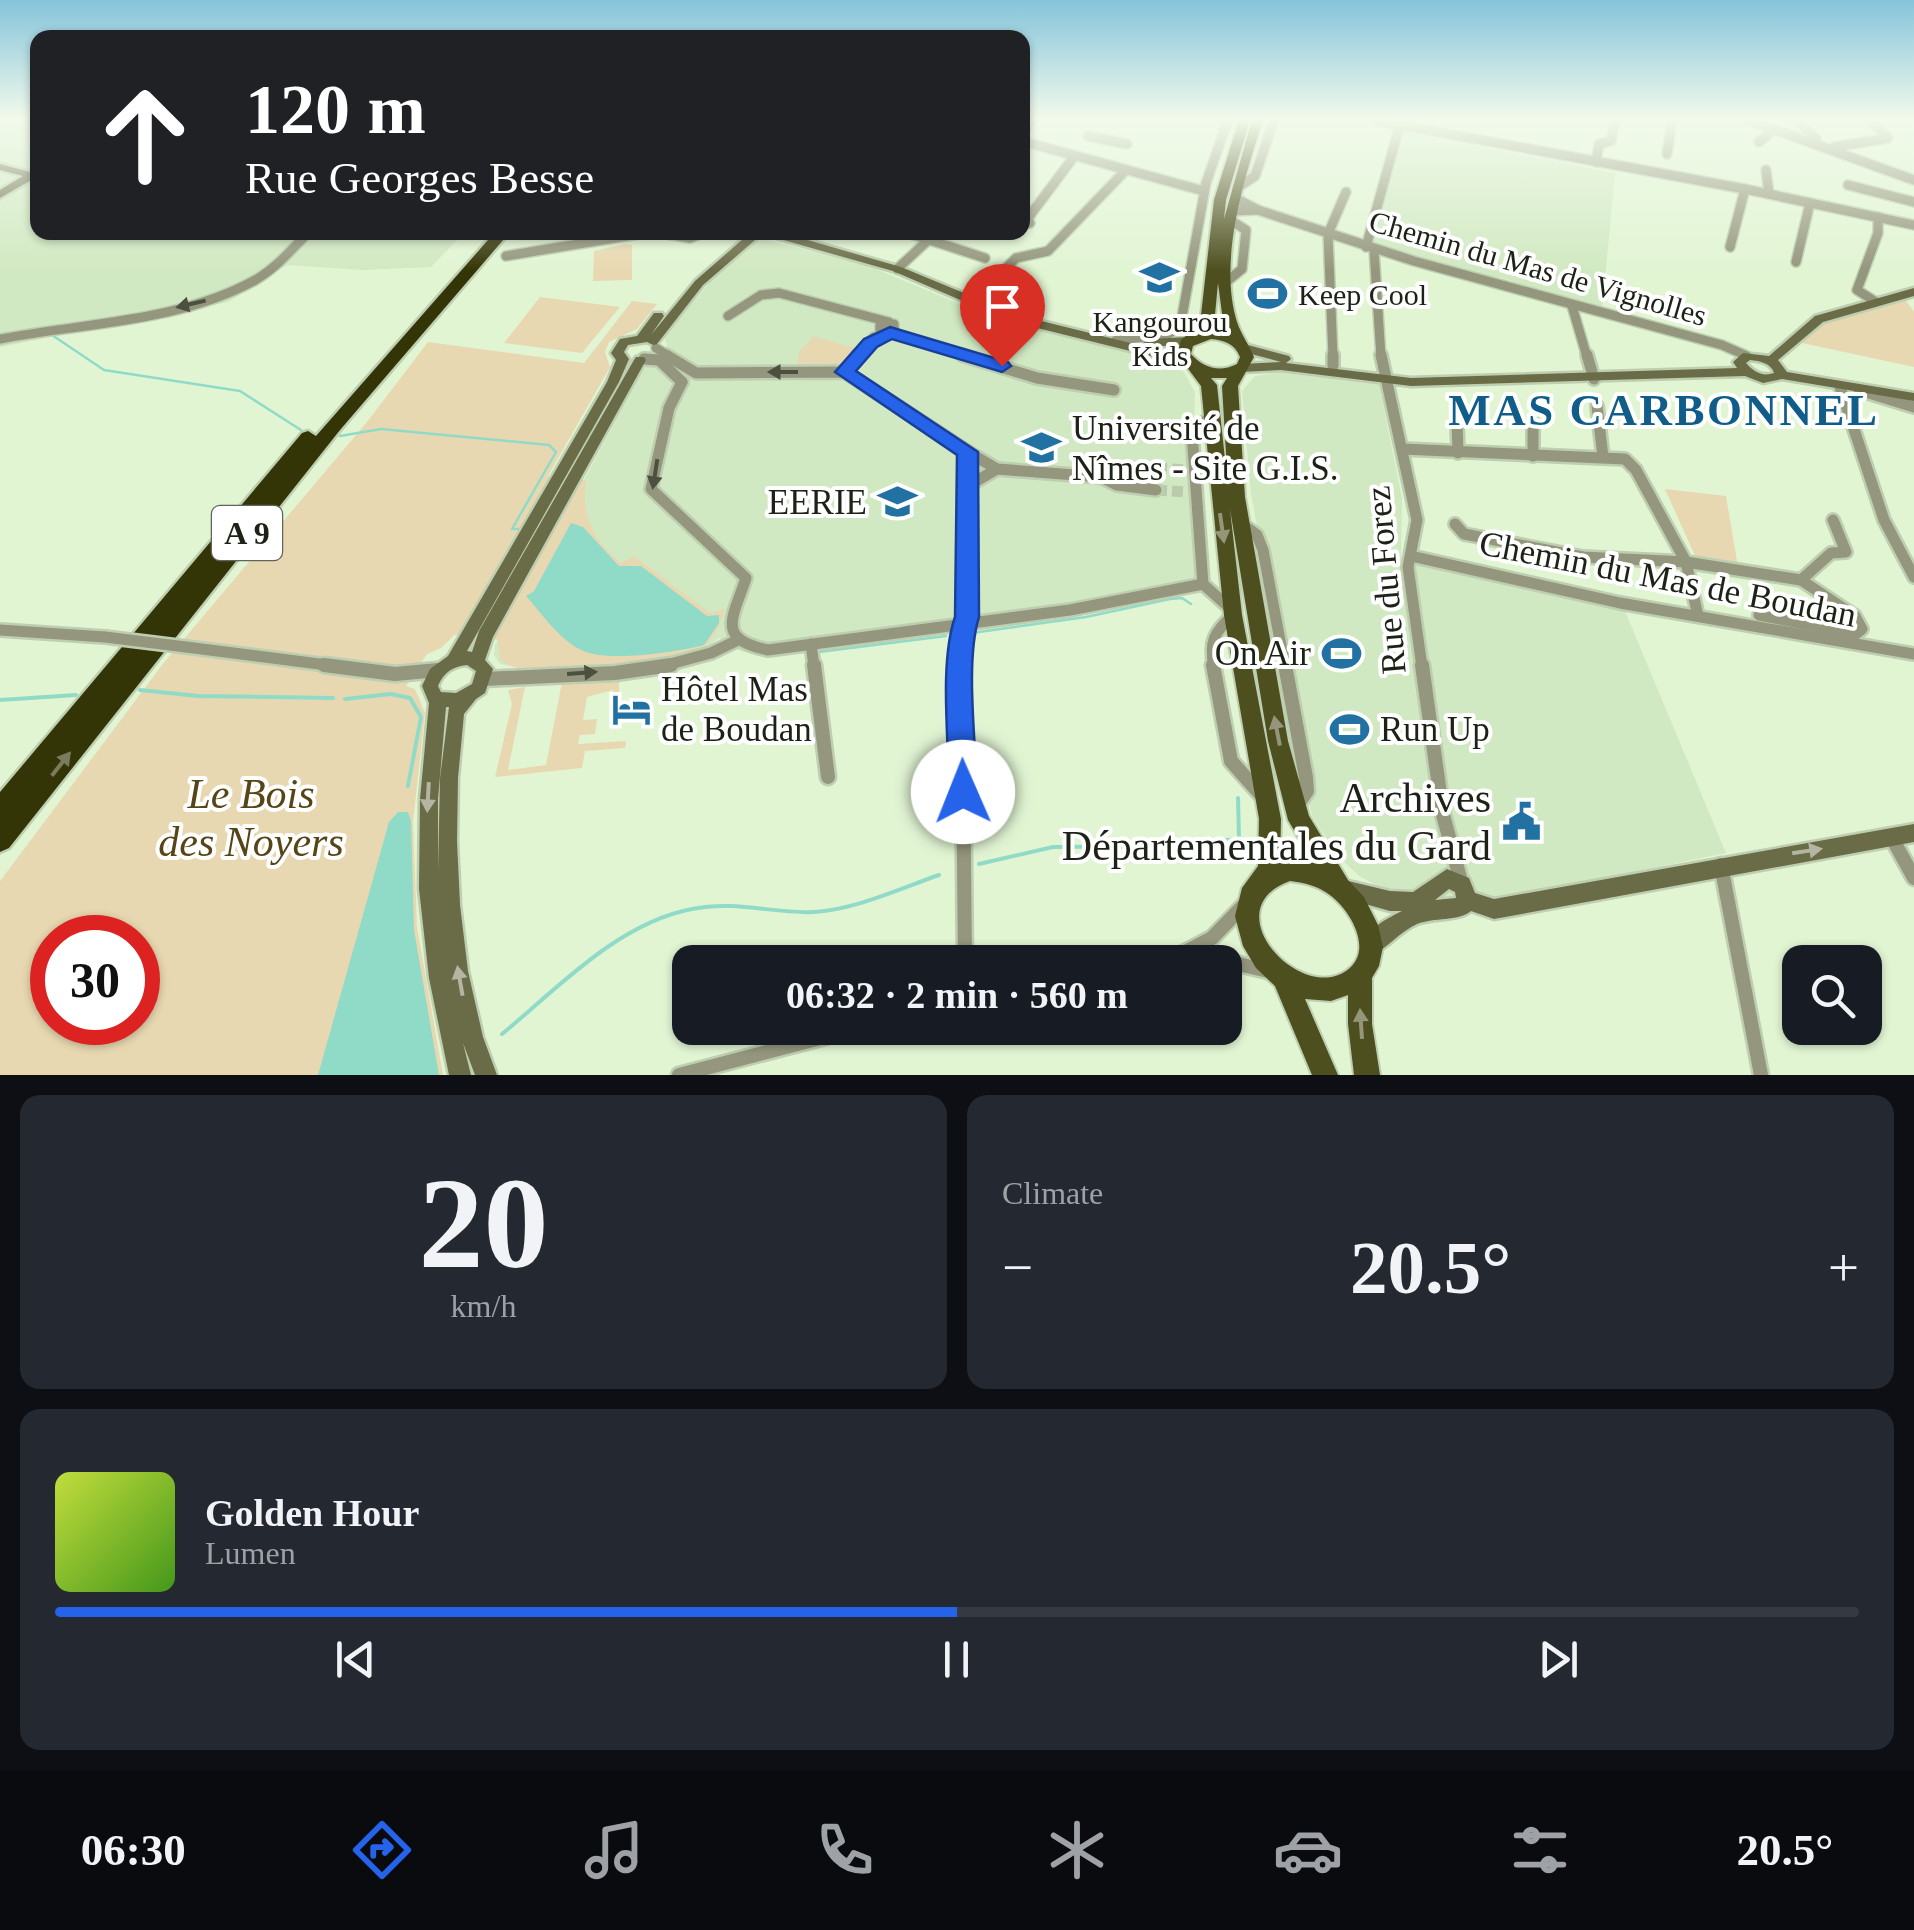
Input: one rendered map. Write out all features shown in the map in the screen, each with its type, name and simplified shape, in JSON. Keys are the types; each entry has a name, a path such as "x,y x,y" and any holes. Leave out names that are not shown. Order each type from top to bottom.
{"highway":[{"name":"A 9","path":"0,810 340,398 480,240"},
{"name":"A 9","path":"0,840 334,426 495,240"}],"main road":[{"path":"1228,170 1225,178 1231,206"},
{"path":"1242,170 1231,206 1207,325 1184,349 1191,364 1209,384 1233,613 1266,800 1269,869 1252,895 1247,921 1252,940 1280,975 1324,1075"},
{"path":"1218,280 1232,328 1247,360 1230,386 1230,414 1242,524 1278,741 1307,839 1363,913 1370,946 1360,974 1366,1075"},
{"path":"1191,340 1219,335 1242,346"},
{"path":"1191,364 1214,374 1239,370"},
{"path":"1252,895 1270,876 1290,870 1316,873 1341,887"},
{"path":"1280,975 1302,986 1325,990 1344,985 1360,974"}],"street":[{"path":"1030,215 1064,170"},
{"path":"1121,170 1231,206 1247,233"},
{"path":"1116,340 1138,334 1166,336 1180,328 1212,170"},
{"path":"1231,206 1257,170"},
{"name":"Rue du Forez","path":"1389,170 1370,248 1384,376 1417,520 1408,567 1447,840 1459,897"},
{"path":"1647,170 1914,225"},
{"path":"1766,170 1769,194"},
{"path":"1888,170 1914,180"},
{"path":"972,302 1016,258 1048,251 1124,171"},
{"path":"0,192 30,173"},
{"path":"1848,185 1914,202"},
{"path":"1730,247 1745,189"},
{"path":"1333,366 1328,234 1346,192"},
{"path":"1796,262 1810,203"},
{"name":"Chemin du Mas de Vignolles","path":"1231,206 1746,356"},
{"path":"1192,263 1218,280 1242,269 1251,219 1262,212"},
{"path":"1876,302 1857,290 1878,232 1878,217"},
{"path":"0,339 186,306 240,288 279,264 301,240"},
{"path":"506,256 605,240"},
{"path":"477,660 514,584 650,342 689,280 733,240"},
{"path":"650,342 699,284 749,240"},
{"path":"793,240 896,270 1013,318 1191,364"},
{"path":"896,270 929,240"},
{"path":"943,240 986,258"},
{"path":"1770,360 1819,319 1914,292"},
{"path":"728,316 754,298 779,293 870,317 887,328 1038,378 1114,390"},
{"path":"1572,306 1594,379"},
{"path":"844,372 887,328"},
{"path":"1090,338 1160,344 1191,340"},
{"path":"694,372 695,380 680,380 659,360 623,359 618,353 620,346 650,342 694,372 844,372 997,469 1100,477 1156,468"},
{"path":"1242,346 1384,376"},
{"path":"1746,372 1739,362 1746,356 1770,360 1781,376"},
{"path":"460,1075 432,950 427,898 425,837 434,695 446,665 614,382 623,359"},
{"path":"1239,370 1282,366 1432,380 1594,379 1746,372 1767,380 1781,376 1914,402"},
{"path":"680,380 668,408 651,489 746,578 731,626 738,640 768,650 1070,610 1203,584"},
{"path":"1848,388 1897,394 1914,402"},
{"path":"1848,388 1884,520 1914,577"},
{"path":"1597,406 1602,456"},
{"path":"1212,416 1192,434 1191,492 1203,584 1233,613 1217,629 1210,647 1233,766 1266,800"},
{"path":"1457,422 1458,452"},
{"path":"1533,423 1533,456"},
{"path":"1403,449 1626,460 1636,470 1686,562 1698,616"},
{"path":"965,945 962,673 968,452"},
{"path":"968,486 997,469"},
{"path":"1100,477 1156,490"},
{"path":"1801,580 1831,553 1846,552 1833,520"},
{"path":"1454,524 1464,534 1583,558 1686,562 1801,580 1855,616 1862,629 1856,634 1759,615"},
{"name":"Chemin du Mas de Boudan","path":"1411,556 1698,616 1914,654"},
{"path":"0,630 105,637 395,674 477,660"},
{"path":"484,678 617,671 702,659 738,640"},
{"path":"812,644 828,777"},
{"path":"477,660 484,669 484,678 456,711 444,844 461,988 486,1075"},
{"path":"395,674 453,702 468,697"},
{"path":"1437,884 1439,898 1459,897 1494,909 1914,833"},
{"path":"1892,838 1914,878"},
{"name":"Rue du Forez","path":"1437,884 1446,866 1447,840"},
{"path":"1721,865 1761,1075"},
{"path":"1341,887 1402,902 1423,899 1437,884"},
{"path":"1199,945 1212,938 1252,895"},
{"path":"1370,946 1394,924 1459,897"},
{"path":"1242,965 1280,975"},
{"path":"679,1075 794,1045"}],"shaded area":[{"path":"0,170 30,170 30,240 457,240 431,267 363,270 287,265 228,302 0,347"},
{"path":"1389,170 1615,173 1602,311 1513,281 1499,277 1497,282 1371,243"},
{"path":"756,241 859,262 994,318 1168,363 1184,372 1195,392 1194,424 1188,431 1199,578 1099,599 952,619 761,656 740,651 719,638 701,652 614,668 537,671 500,664 494,655 495,645 643,370 667,346 664,336 723,267"},
{"path":"1279,372 1379,384 1402,498 1401,557 1625,611 1726,853 1431,914 1359,876 1339,857 1312,816 1251,494 1242,391 1255,376"}],"green space":[{"path":"632,245 632,280 593,281 594,251"},
{"path":"540,297 620,307 582,353 504,343"},
{"path":"1904,298 1914,312 1914,367 1802,343 1818,325"},
{"name":"Le Bois des Noyers","path":"632,301 657,304 637,329 609,342 605,352 610,367 548,476 586,480 585,505 591,526 621,563 634,556 710,613 725,609 713,636 697,649 654,658 537,671 500,660 498,640 454,635 441,648 427,654 406,686 415,689 425,713 413,822 417,927 443,1075 0,1075 0,881 162,665 367,422 428,342 584,363"},
{"path":"813,336 855,349 842,366 797,366 799,352"},
{"path":"1665,489 1726,496 1738,567 1697,560"},
{"path":"619,677 619,697 613,697 613,690 587,697 583,720 597,719 595,734 580,735 578,744 626,741 625,748 585,751 582,768 495,777 512,704 508,690 525,687 508,770 546,765 562,682"}],"water":[{"path":"571,523 583,527 619,566 641,566 707,616 719,615 719,623 704,645 607,656 581,650 558,633 526,596 534,591"},
{"path":"398,812 408,812 411,821 414,930 439,1075 318,1075 389,822"}],"waterway":[{"path":"52,335 104,370 240,391 301,430"},
{"path":"0,344 20,340"},
{"path":"340,436 381,429 549,445 556,452 512,529 520,529"},
{"path":"972,633 1086,617 1170,599 1182,598 1191,604"},
{"path":"819,652 946,636"},
{"path":"140,690 198,696 333,698"},
{"path":"345,699 391,694 410,698 421,717 408,786"},
{"path":"0,700 76,695"},
{"path":"979,864 1053,847 1157,846 1239,839 1238,798"},
{"path":"502,1034 590,959 639,928 665,917 725,906 799,912 830,910 878,898 939,875"}],"tunnel":[{"path":"1156,468 1185,470"},
{"path":"1156,490 1187,492"}],"place":[{"name":"Kangourou Kids","path":"1160,277"},
{"name":"Keep Cool","path":"1268,294"},
{"name":"Université de Nîmes - Site G.I.S.","path":"1042,448"},
{"name":"EERIE","path":"897,502"},
{"name":"On Air","path":"1341,653"},
{"name":"Hôtel Mas de Boudan","path":"631,709"},
{"name":"Run Up","path":"1350,729"},
{"name":"Archives Départementales du Gard","path":"1521,822"}],"district":[{"name":"MAS CARBONNEL","path":"1664,410"}],"route":[{"path":"963,792 962,632 967,617 968,452 844,372 870,343 890,332 1002,366"}]}
